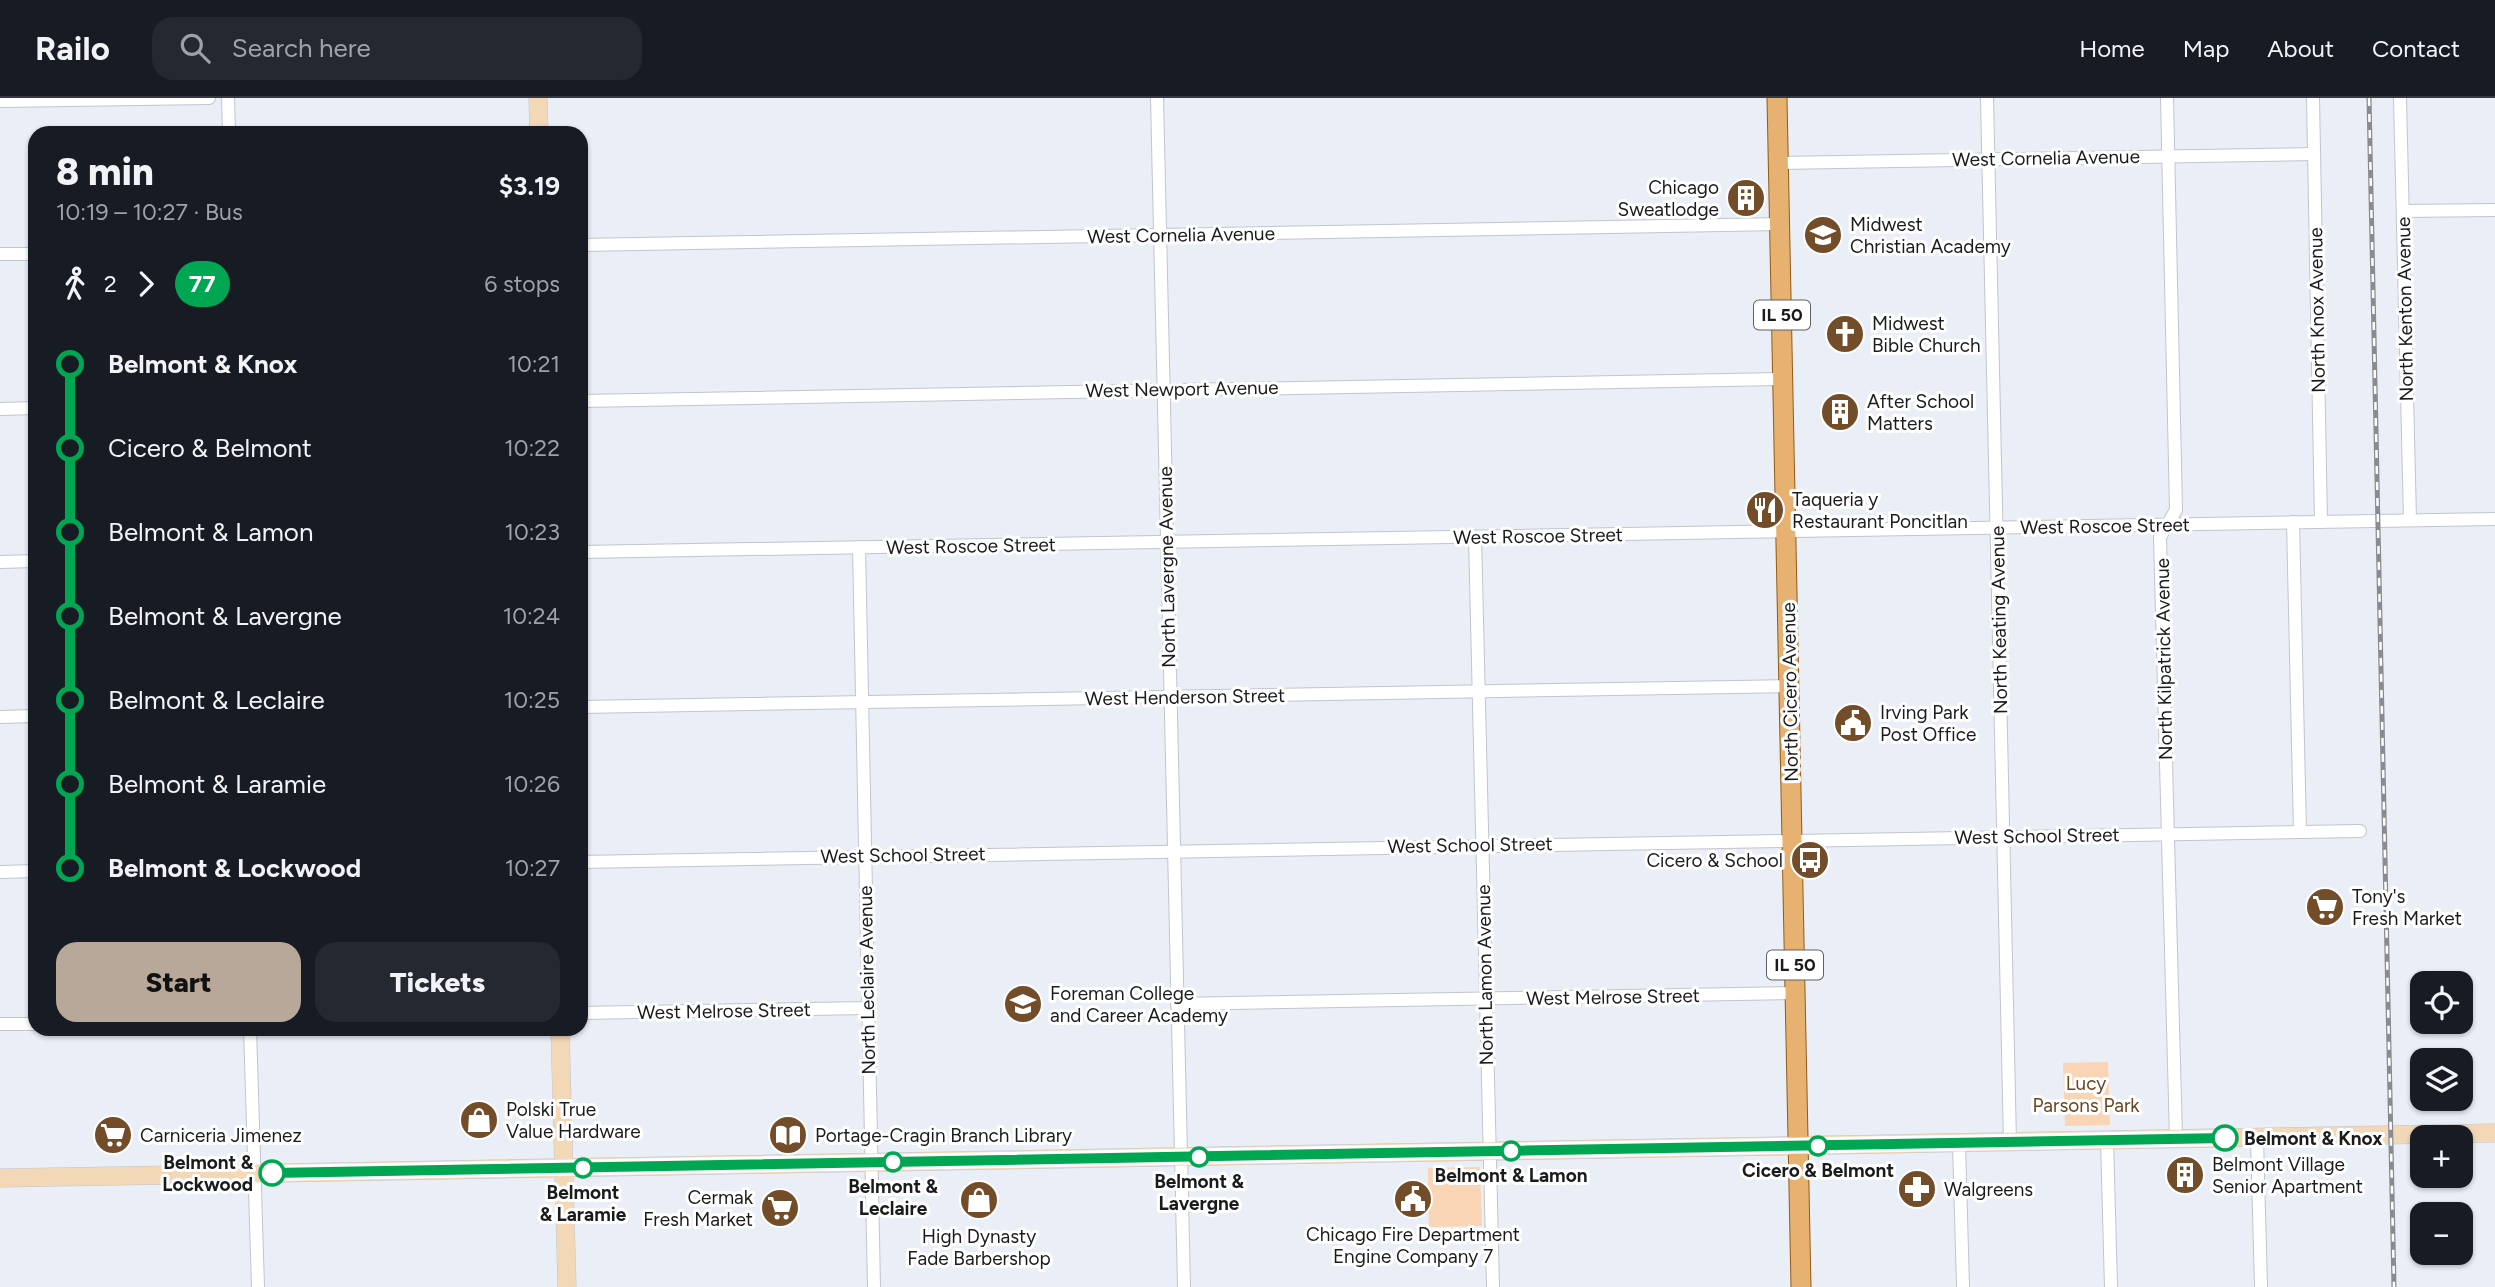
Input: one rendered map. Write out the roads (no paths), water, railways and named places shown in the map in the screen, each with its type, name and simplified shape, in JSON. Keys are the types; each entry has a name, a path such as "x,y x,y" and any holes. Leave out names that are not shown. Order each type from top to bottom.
{"main road":[{"path":"538,98 539,126"},
{"name":"North Cicero Avenue","path":"1777,98 1801,1287"},
{"path":"560,1036 567,1287"},
{"path":"0,1178 2495,1133"}],"street":[{"path":"0,101 209,98"},
{"path":"228,98 229,126"},
{"name":"North Lavergne Avenue","path":"1157,98 1184,1287"},
{"name":"North Keating Avenue","path":"1987,98 2010,1142"},
{"name":"North Kilpatrick Avenue","path":"2166,98 2176,510 2161,537 2176,1139"},
{"name":"North Knox Avenue","path":"2313,98 2321,522"},
{"name":"North Kenton Avenue","path":"2400,98 2410,520"},
{"name":"West Cornelia Avenue","path":"1779,163 2314,154"},
{"path":"2403,211 2495,210"},
{"name":"West Cornelia Avenue","path":"588,245 1780,224"},
{"path":"0,254 28,254"},
{"name":"West Newport Avenue","path":"588,401 1783,379"},
{"path":"0,409 28,408"},
{"name":"West Roscoe Street","path":"588,552 2495,519"},
{"path":"2293,522 2300,832"},
{"name":"North Lamon Avenue","path":"1475,537 1493,1287"},
{"name":"North Leclaire Avenue","path":"859,547 874,1287"},
{"path":"0,562 28,561"},
{"name":"West Henderson Street","path":"588,707 1790,686"},
{"path":"0,717 28,716"},
{"name":"West School Street","path":"588,862 2360,831"},
{"path":"0,872 28,871"},
{"name":"West Melrose Street","path":"1177,1004 1796,993"},
{"name":"West Melrose Street","path":"588,1013 868,1008"},
{"path":"0,1024 28,1024"},
{"path":"250,1036 258,1287"},
{"path":"2257,1138 2261,1287"},
{"path":"2107,1140 2111,1287"},
{"path":"1959,1143 1963,1287"}],"railway":[{"path":"2369,98 2394,1287"}],"place":[{"name":"Chicago Sweatlodge","path":"1746,198"},
{"name":"Midwest Christian Academy","path":"1823,235"},
{"name":"Midwest Bible Church","path":"1845,334"},
{"name":"After School Matters","path":"1840,412"},
{"name":"Taqueria y Restaurant Poncitlan","path":"1765,510"},
{"name":"Irving Park Post Office","path":"1853,723"},
{"name":"Cicero & School","path":"1810,860"},
{"name":"Tony's Fresh Market","path":"2325,907"},
{"name":"Foreman College and Career Academy","path":"1023,1004"},
{"name":"Polski True Value Hardware","path":"479,1120"},
{"name":"Carniceria Jimenez","path":"113,1135"},
{"name":"Portage-Cragin Branch Library","path":"788,1135"},
{"name":"Belmont & Knox","path":"2225,1138"},
{"name":"Cicero & Belmont","path":"1818,1146"},
{"name":"Belmont & Lamon","path":"1511,1151"},
{"name":"Belmont & Lavergne","path":"1199,1157"},
{"name":"Belmont & Leclaire","path":"893,1162"},
{"name":"Belmont & Laramie","path":"583,1168"},
{"name":"Belmont & Lockwood","path":"272,1173"},
{"name":"Belmont Village Senior Apartment","path":"2185,1175"},
{"name":"Walgreens","path":"1917,1189"},
{"name":"Chicago Fire Department Engine Company 7","path":"1413,1199"},
{"name":"High Dynasty Fade Barbershop","path":"979,1200"},
{"name":"Cermak Fresh Market","path":"780,1208"}],"park label":[{"name":"Lucy Parsons Park","path":"2086,1094"}]}
